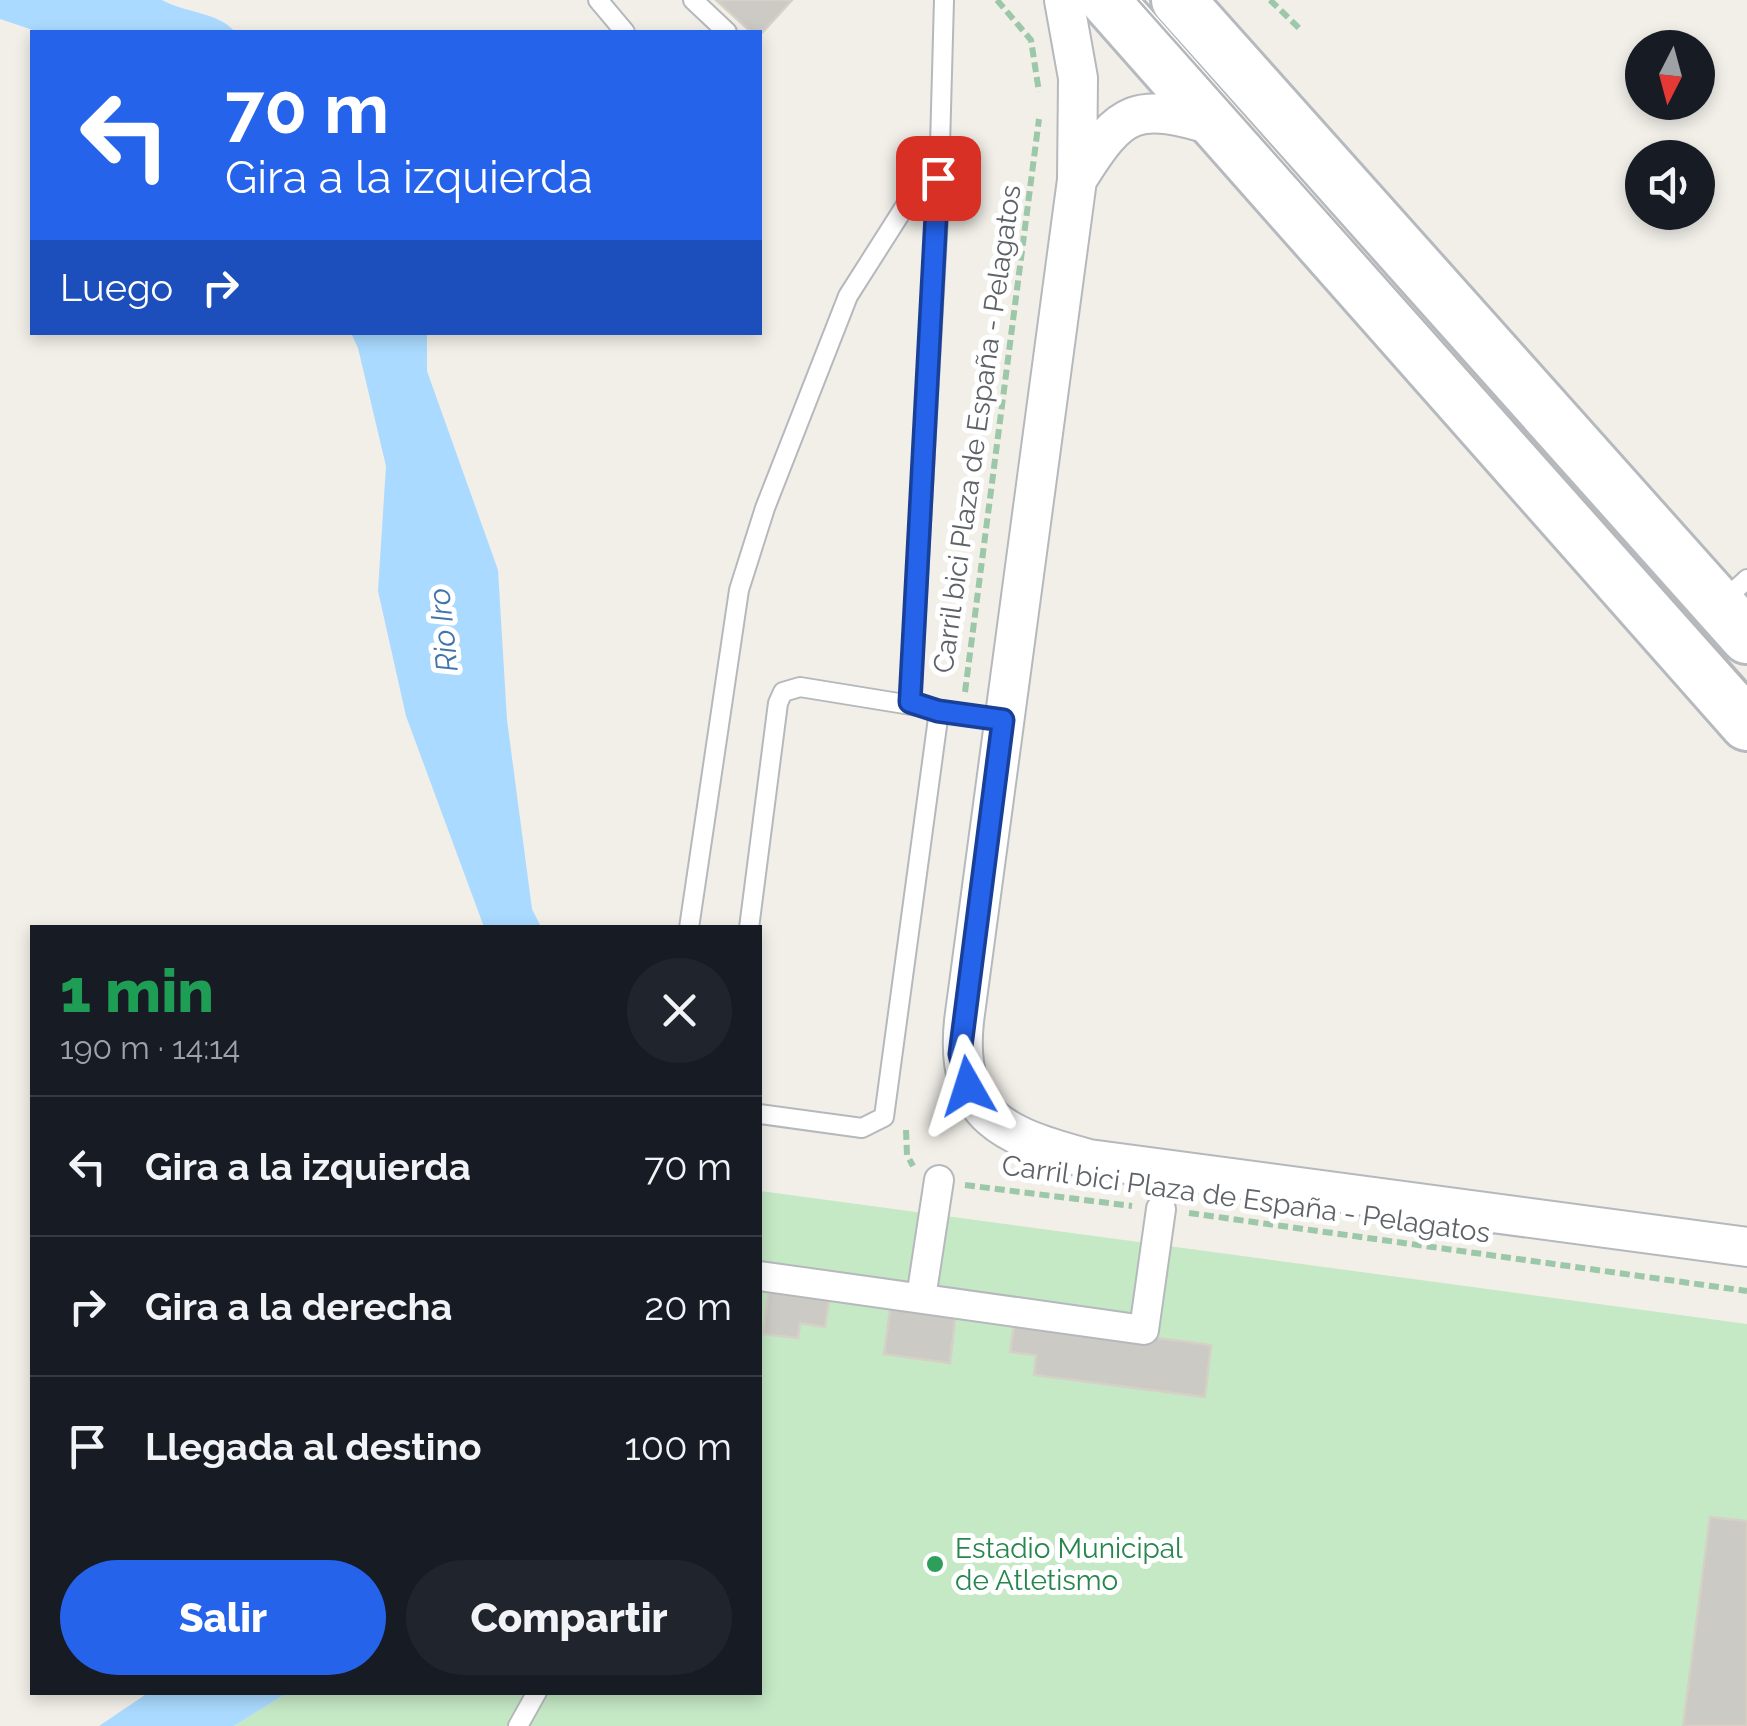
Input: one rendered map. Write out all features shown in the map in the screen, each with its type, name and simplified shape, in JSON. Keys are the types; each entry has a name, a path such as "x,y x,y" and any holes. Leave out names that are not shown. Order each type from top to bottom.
{"main road":[{"path":"1107,0 1747,724"},
{"path":"1178,0 1738,607"}],"street":[{"path":"1064,0 1078,78 1077,180 960,1054 968,1086 984,1114 1010,1134 1088,1159 1747,1247"},
{"path":"1077,180 1098,144 1128,118 1146,112 1219,127"},
{"path":"921,1298 938,1180"},
{"path":"762,1276 1144,1330 1160,1209"}],"lane":[{"path":"598,0 624,30"},
{"path":"693,0 725,30"},
{"path":"910,702 944,0"},
{"path":"689,925 739,590 764,508 848,296 916,189 938,178"},
{"path":"749,925 778,703 783,692 794,686 1003,720"},
{"path":"762,1114 862,1128 884,1117 938,711"},
{"path":"518,1726 535,1695"}],"path":[{"path":"997,0 1031,40 1040,95"},
{"path":"1270,0 1300,30"},
{"name":"Carril bici Plaza de España - Pelagatos","path":"962,714 1040,112"},
{"path":"906,1124 907,1155 926,1177 938,1180"},
{"name":"Carril bici Plaza de España - Pelagatos","path":"938,1180 1747,1290"}],"green space":[{"path":"762,1191 1747,1324 1747,1726 234,1726 284,1695 762,1695"}],"water":[{"path":"0,0 162,0 220,20 233,30 33,30 0,19"},
{"name":"Rio Iro","path":"352,335 427,335 427,371 498,570 507,720 532,909 540,925 483,925 406,716 378,591 386,466"},
{"path":"145,1695 284,1695 234,1726 99,1726"}],"building":[{"path":"716,0 792,0 762,33 749,30"},
{"path":"769,1288 830,1295 825,1327 800,1323 798,1338 763,1334"},
{"path":"891,1303 956,1311 950,1363 884,1354"},
{"path":"1015,1319 1211,1345 1205,1397 1034,1375 1036,1355 1010,1352"},
{"path":"1710,1517 1747,1521 1747,1726 1683,1726"}],"tram line":[{"path":"1138,0 1747,684"}],"place":[{"name":"Estadio Municipal de Atletismo","path":"935,1564"}],"route":[{"path":"938,178 920,583 910,702 938,711 1003,720 960,1054 968,1086"}]}
